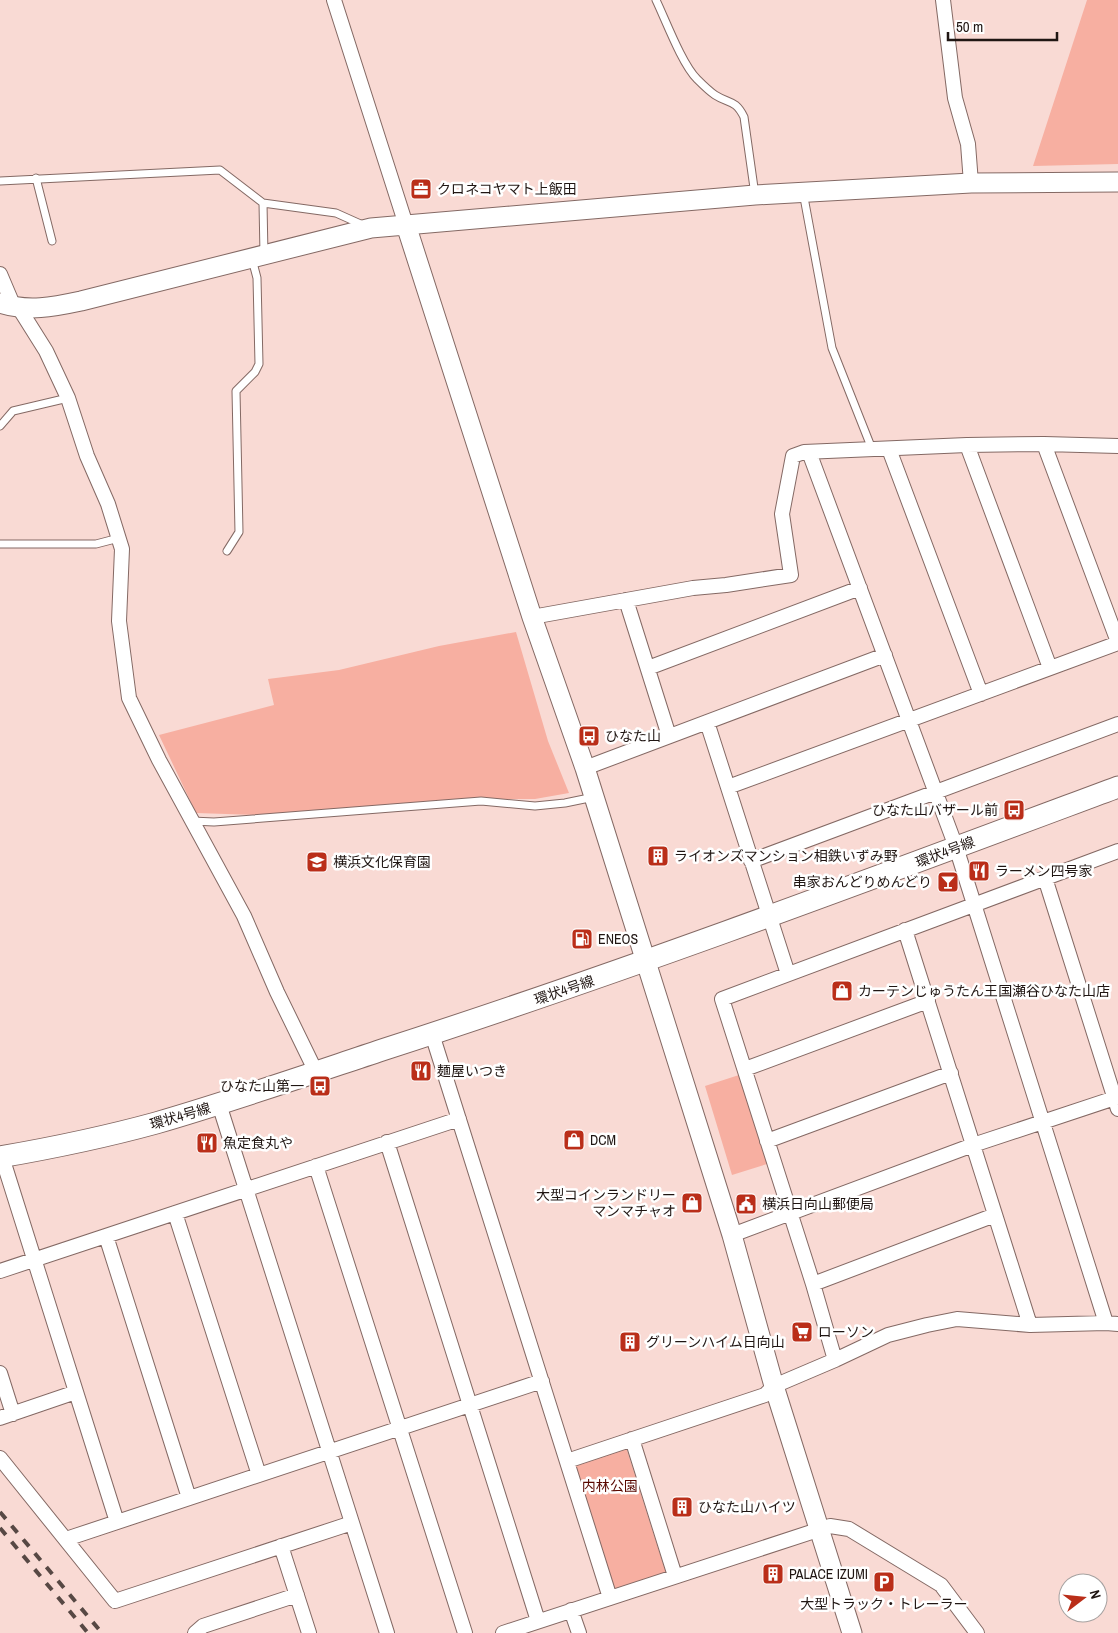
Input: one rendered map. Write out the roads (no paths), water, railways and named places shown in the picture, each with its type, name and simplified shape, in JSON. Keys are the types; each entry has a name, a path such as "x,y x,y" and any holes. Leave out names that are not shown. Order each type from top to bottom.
{"main road":[{"name":"環状4号線","path":"1,1157 94,1139 219,1104 432,1034 647,962 1118,787"}],"street":[{"path":"334,0 532,617 585,768 647,962 732,1235 774,1386 852,1633"},
{"path":"943,0 955,98 968,144 971,183"},
{"path":"11,306 45,308 81,301 371,228 803,192 971,183 1118,182"},
{"path":"0,274 11,306 46,351 68,398 87,456 108,504 119,538 122,549 119,621 129,698 191,821 244,916 277,992 316,1072"},
{"path":"532,617 693,588 791,575 782,514 793,456 809,452 967,445 1044,444 1118,446"},
{"path":"728,787 1118,642 1044,444"},
{"path":"967,445 1050,668"},
{"path":"889,449 981,694"},
{"path":"567,1461 765,1395 774,1386 888,1335 957,1319 1030,1325 1112,1323 1043,1122 956,847 809,452"},
{"path":"648,668 860,588"},
{"path":"626,600 669,736"},
{"path":"585,768 885,655"},
{"path":"707,722 788,974"},
{"path":"752,861 1118,724"},
{"path":"835,1360 813,1284 722,999 974,904 1117,854"},
{"path":"732,1235 973,1145 1043,1122 1117,1102 1045,878"},
{"path":"905,930 1030,1325"},
{"path":"745,1069 928,1001"},
{"path":"432,1034 610,1598"},
{"path":"767,1140 951,1073"},
{"path":"219,1104 387,1633"},
{"path":"0,1271 459,1119"},
{"path":"387,1142 538,1621"},
{"path":"1,1157 117,1522"},
{"path":"316,1166 465,1633"},
{"path":"175,1213 259,1475"},
{"path":"813,1284 995,1215"},
{"path":"106,1236 189,1498"},
{"path":"0,1374 6,1416 76,1392"},
{"path":"66,1539 542,1382"},
{"path":"632,1439 675,1576"},
{"path":"0,1458 115,1601 352,1523"},
{"path":"503,1633 819,1528 830,1526 849,1529 941,1585 978,1633"},
{"path":"281,1546 309,1633"},
{"path":"194,1633 203,1626 297,1595"},
{"path":"571,1610 579,1633"}],"lane":[{"path":"656,0 681,53 696,78 714,95 733,103 739,108 745,125 755,195"},
{"path":"0,181 220,170 263,203 336,213 371,228"},
{"path":"36,178 52,241"},
{"path":"803,192 832,348 872,450"},
{"path":"227,551 239,532 236,391 255,372 259,364 257,278 263,203"},
{"path":"0,426 13,411 68,398"},
{"path":"0,544 96,544 119,538"},
{"path":"191,821 214,822 481,802 536,806 594,797"}],"railway":[{"path":"0,1512 102,1633"},
{"path":"0,1528 88,1633"}],"place":[{"name":"クロネコヤマト上飯田","path":"421,189"},
{"name":"ひなた山","path":"589,736"},
{"name":"ひなた山バザール前","path":"1014,810"},
{"name":"ライオンズマンション相鉄いずみ野","path":"658,856"},
{"name":"横浜文化保育園","path":"317,862"},
{"name":"ラーメン四号家","path":"979,871"},
{"name":"串家おんどりめんどり","path":"948,882"},
{"name":"ENEOS","path":"582,939"},
{"name":"カーテンじゅうたん王国瀬谷ひなた山店","path":"842,991"},
{"name":"麺屋いつき","path":"421,1071"},
{"name":"ひなた山第一","path":"320,1086"},
{"name":"DCM","path":"574,1140"},
{"name":"魚定食丸や","path":"207,1143"},
{"name":"大型コインランドリー マンマチャオ","path":"692,1203"},
{"name":"横浜日向山郵便局","path":"746,1204"},
{"name":"ローソン","path":"802,1332"},
{"name":"グリーンハイム日向山","path":"630,1342"},
{"name":"ひなた山ハイツ","path":"682,1507"},
{"name":"PALACE IZUMI","path":"773,1574"},
{"name":"大型トラック・トレーラー","path":"884,1582"}],"park label":[{"name":"内林公園","path":"610,1486"}]}
